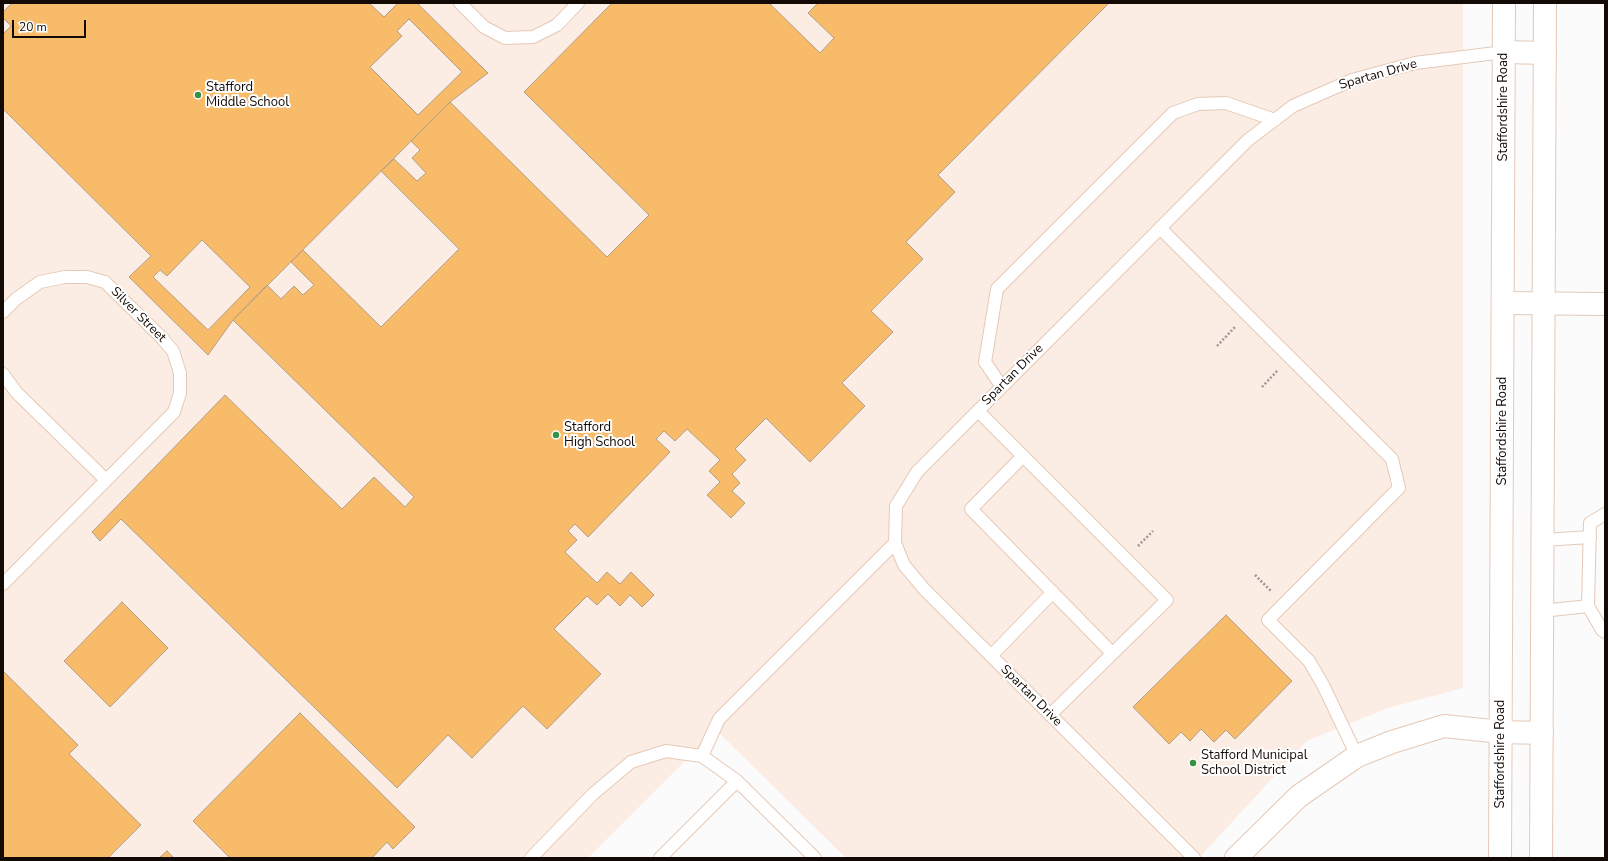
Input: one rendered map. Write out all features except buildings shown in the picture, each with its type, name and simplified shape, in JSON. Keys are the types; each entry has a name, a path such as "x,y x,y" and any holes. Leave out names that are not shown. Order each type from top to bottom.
{"main road":[{"name":"Staffordshire Road","path":"1500,858 1504,3"},
{"path":"1541,858 1545,3"},
{"name":"Spartan Drive","path":"1504,52 1545,53"},
{"path":"1503,303 1605,304"},
{"path":"1236,858 1299,796 1357,756 1392,742 1444,726 1501,732 1542,733"}],"lane":[{"path":"460,3 484,27 505,38 533,37 556,25 578,3"},
{"name":"Spartan Drive","path":"1194,858 924,589 904,565 895,543 896,506 917,472 1002,386 1248,140 1293,106 1352,80 1415,63 1504,52"},
{"path":"1002,386 985,362 997,290 1173,113 1198,104 1226,103 1275,120"},
{"path":"1160,228 1392,459 1399,488 1268,620 1309,661 1323,685 1357,756"},
{"name":"Silver Street","path":"3,312 16,299 40,282 65,277 87,277 105,282 161,336 173,351 180,373 180,393 174,412 3,584"},
{"path":"3,374 16,392 106,480"},
{"path":"978,411 1167,600 1050,715"},
{"path":"1023,456 971,508 1112,654"},
{"path":"1605,514 1590,523 1588,606 1602,630 1605,632"},
{"path":"1543,540 1590,537"},
{"path":"702,756 719,720 895,543"},
{"path":"991,656 1053,592"},
{"path":"1542,611 1588,606"},
{"path":"531,858 593,794 631,762 666,751 702,756 737,781 815,858"},
{"path":"660,858 737,781"}],"path":[{"path":"1217,346 1247,315"}],"shaded area":[{"path":"3,3 1463,3 1463,688 1388,708 1307,741 1199,858 846,858 716,730 588,858 3,858"}],"place":[{"name":"Stafford Middle School","path":"198,95"},
{"name":"Stafford High School","path":"556,435"},
{"name":"Stafford Municipal School District","path":"1193,763"}]}
